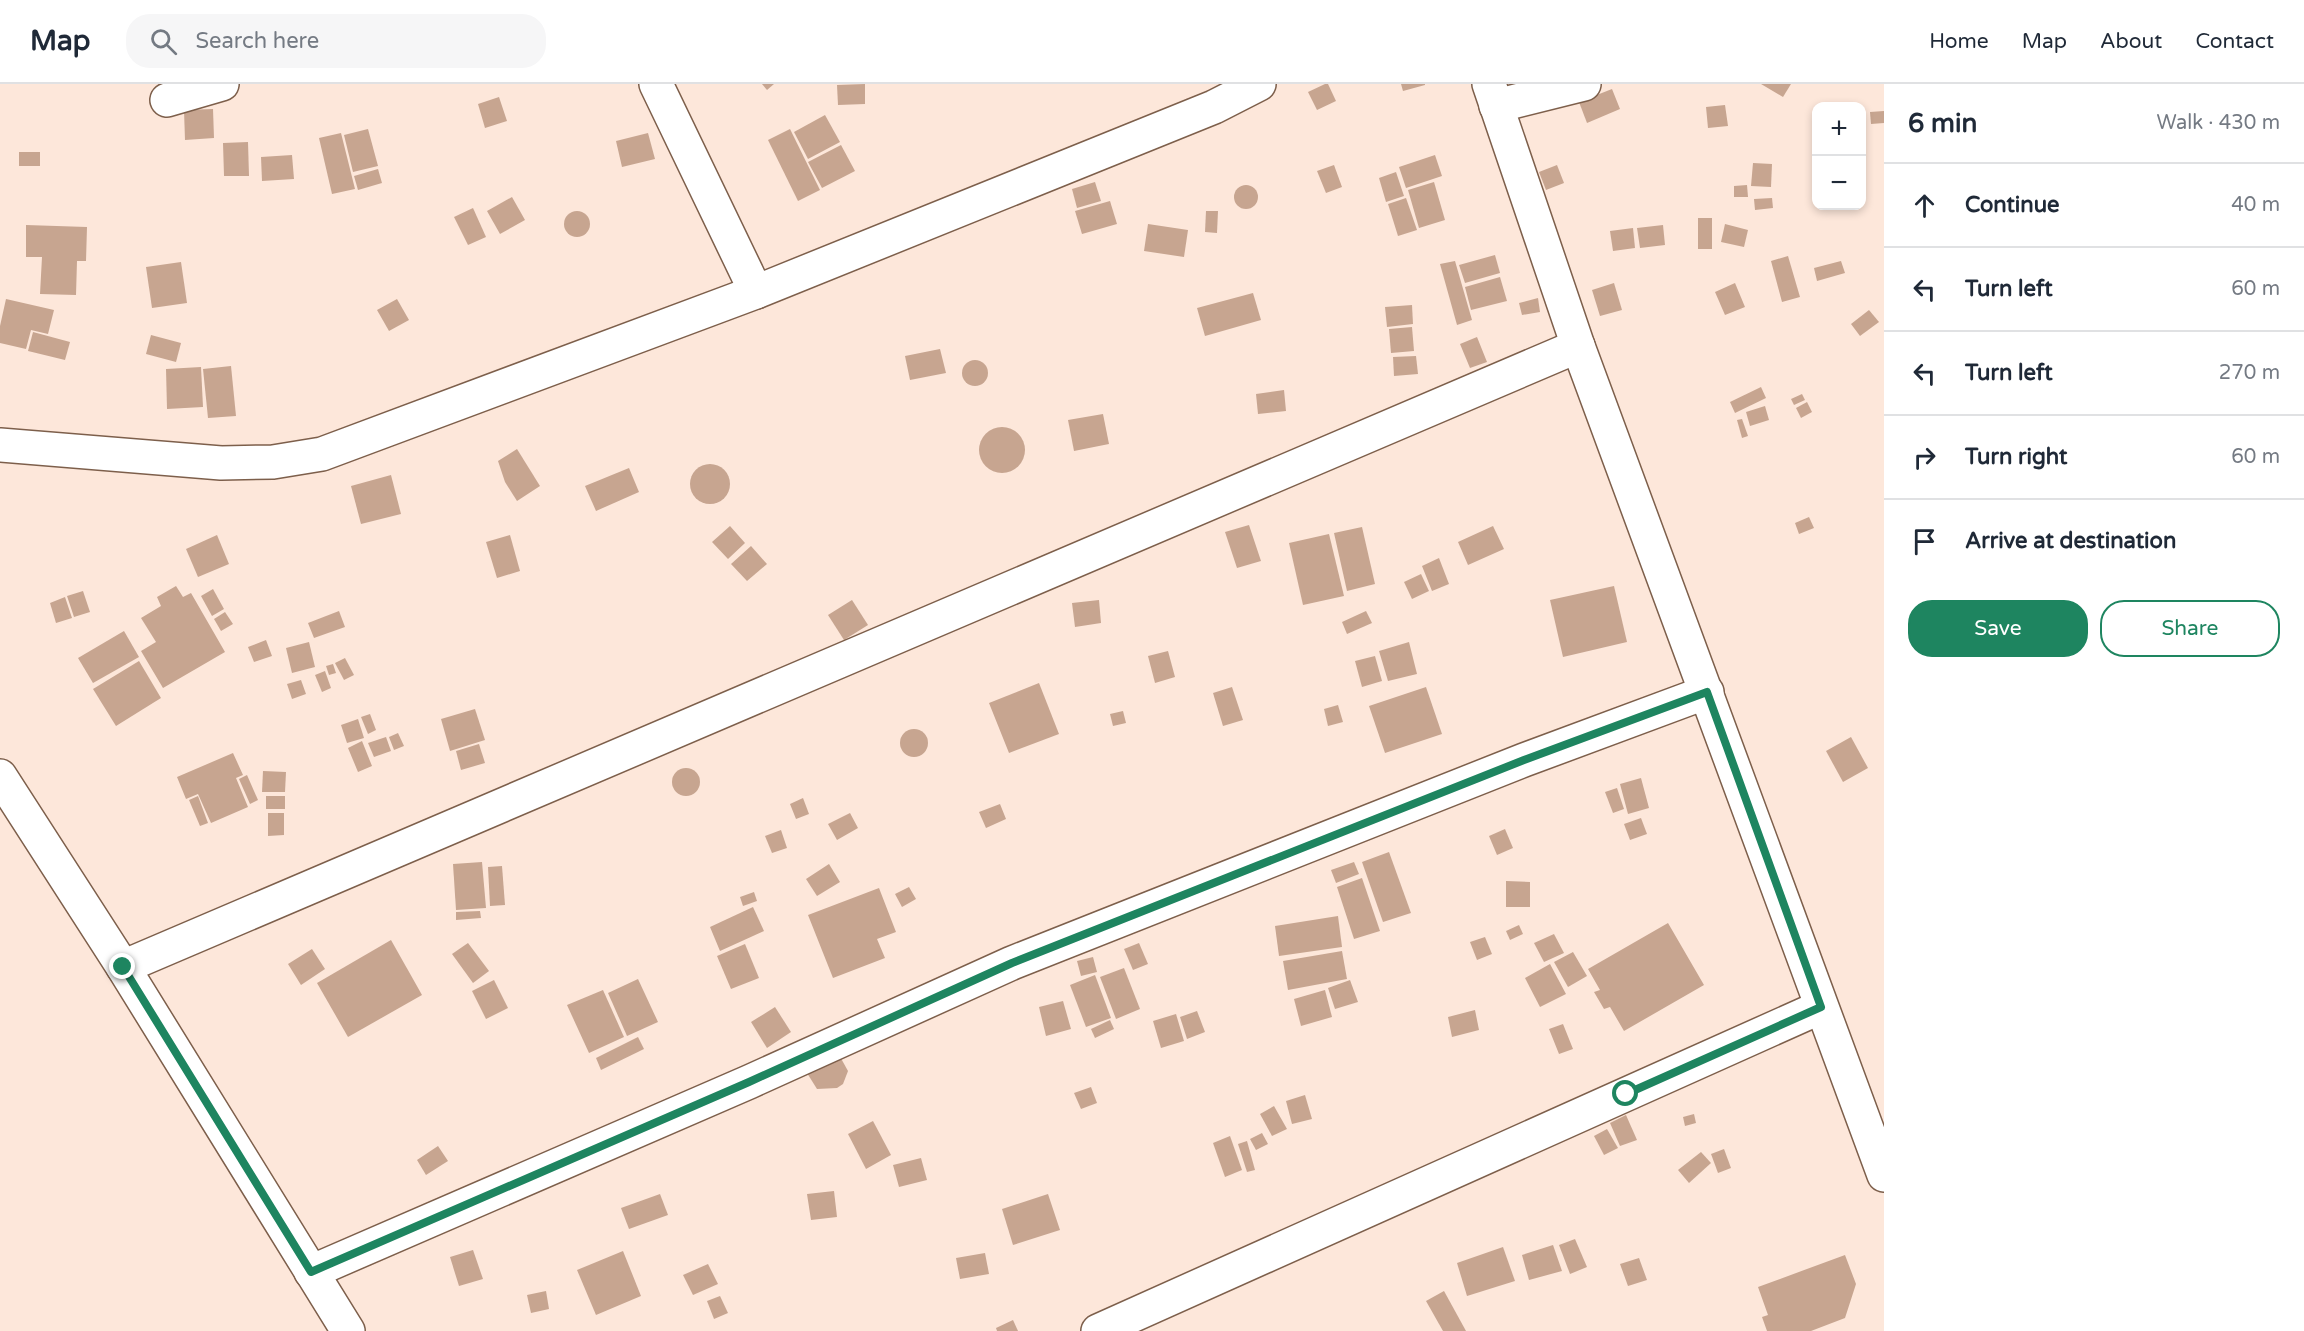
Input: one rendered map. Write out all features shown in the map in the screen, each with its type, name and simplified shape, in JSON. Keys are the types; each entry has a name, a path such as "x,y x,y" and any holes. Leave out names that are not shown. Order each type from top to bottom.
{"street":[{"path":"167,100 222,84"},
{"path":"656,84 756,292"},
{"path":"0,445 221,464 273,462 322,454 756,292 1214,108 1259,84"},
{"path":"1584,84 1492,95 1578,346 1884,1175"},
{"path":"123,967 1578,346"},
{"path":"311,1272 749,1082 1034,954 1524,760 1707,692"},
{"path":"0,776 123,967 348,1331"},
{"path":"1098,1331 1821,1007"}],"building":[{"path":"762,84 774,84 767,90"},
{"path":"865,84 865,104 838,105 837,85"},
{"path":"1328,84 1336,101 1317,110 1308,92"},
{"path":"1401,84 1425,84 1425,85 1403,91"},
{"path":"1761,84 1791,84 1783,97"},
{"path":"1612,89 1620,109 1587,123 1579,102"},
{"path":"499,97 507,121 485,128 478,104"},
{"path":"1725,105 1728,126 1708,128 1706,107"},
{"path":"213,109 214,138 185,140 184,110"},
{"path":"1884,111 1884,123 1871,124 1870,112"},
{"path":"825,115 840,142 808,159 794,132"},
{"path":"368,129 378,166 353,172 344,135"},
{"path":"790,129 820,190 798,201 768,140"},
{"path":"341,133 355,189 332,194 319,138"},
{"path":"648,133 655,159 622,167 616,141"},
{"path":"248,142 249,176 224,176 223,143"},
{"path":"841,145 855,171 822,188 808,162"},
{"path":"19,152 40,152 40,166 19,166"},
{"path":"292,155 294,179 262,181 261,157"},
{"path":"1435,155 1442,176 1406,188 1399,167"},
{"path":"1753,163 1772,164 1771,187 1751,186"},
{"path":"1334,165 1342,187 1326,193 1317,171"},
{"path":"1557,165 1564,183 1546,190 1539,172"},
{"path":"378,169 382,183 358,190 354,176"},
{"path":"1396,172 1404,196 1386,202 1379,178"},
{"path":"1095,182 1101,201 1077,208 1072,189"},
{"path":"1434,182 1445,220 1419,228 1408,190"},
{"path":"1246,185 1251,186 1257,192 1257,202 1251,208 1246,209 1241,208 1235,202 1234,197 1235,192 1241,186"},
{"path":"1747,185 1748,197 1734,197 1734,186"},
{"path":"512,197 525,220 500,234 487,211"},
{"path":"1406,198 1417,230 1398,236 1388,204"},
{"path":"1772,198 1773,208 1755,210 1754,199"},
{"path":"1110,201 1117,224 1082,234 1075,211"},
{"path":"473,208 486,237 468,245 454,217"},
{"path":"577,211 586,215 590,224 586,233 577,237 568,233 564,224 568,215"},
{"path":"1206,211 1218,211 1217,233 1205,232"},
{"path":"1698,218 1712,218 1712,249 1698,249"},
{"path":"1148,224 1188,230 1184,257 1144,251"},
{"path":"1725,224 1748,230 1744,247 1721,242"},
{"path":"26,225 87,227 86,261 77,261 76,295 40,294 42,257 26,257"},
{"path":"1663,225 1665,245 1640,248 1637,228"},
{"path":"1633,228 1635,248 1613,251 1610,231"},
{"path":"1495,255 1500,273 1465,283 1459,265"},
{"path":"1788,256 1800,297 1782,302 1771,261"},
{"path":"1455,261 1472,320 1457,325 1440,264"},
{"path":"1841,261 1845,273 1817,281 1814,268"},
{"path":"181,262 187,303 152,308 146,267"},
{"path":"1500,277 1507,301 1471,310 1465,287"},
{"path":"1614,283 1622,310 1600,316 1592,290"},
{"path":"1735,283 1745,307 1725,315 1715,292"},
{"path":"1253,293 1261,320 1205,336 1197,308"},
{"path":"1538,298 1540,312 1522,315 1519,303"},
{"path":"6,299 54,310 48,334 31,330 26,349 0,343 0,326"},
{"path":"397,299 409,320 389,331 377,310"},
{"path":"1412,305 1413,324 1387,327 1385,307"},
{"path":"1869,310 1879,322 1860,336 1851,324"},
{"path":"1412,327 1414,351 1391,353 1389,329"},
{"path":"33,332 70,342 65,360 28,351"},
{"path":"151,335 181,343 176,362 146,354"},
{"path":"1477,337 1487,362 1470,368 1460,344"},
{"path":"940,349 946,373 910,380 905,356"},
{"path":"1416,356 1418,374 1394,376 1393,357"},
{"path":"975,360 985,363 988,373 985,383 975,386 965,383 962,373 965,363"},
{"path":"231,366 236,416 208,418 203,369"},
{"path":"201,367 203,407 167,409 166,369"},
{"path":"1761,387 1766,398 1735,413 1730,402"},
{"path":"1284,390 1286,411 1258,414 1256,394"},
{"path":"1802,394 1805,400 1794,405 1791,399"},
{"path":"1807,402 1812,412 1801,418 1796,408"},
{"path":"1765,406 1769,420 1750,426 1746,412"},
{"path":"1103,414 1109,444 1074,451 1068,420"},
{"path":"1742,419 1748,436 1742,438 1737,420"},
{"path":"1002,427 1018,434 1025,450 1018,466 1002,473 986,466 979,450 986,434"},
{"path":"517,449 540,486 517,501 505,482 498,461"},
{"path":"710,464 724,470 730,484 724,498 710,504 696,498 690,484 696,470"},
{"path":"629,468 639,492 596,511 585,486"},
{"path":"391,475 401,514 361,524 351,486"},
{"path":"1809,517 1814,528 1799,534 1795,523"},
{"path":"1249,525 1261,561 1237,568 1225,532"},
{"path":"730,526 745,543 728,559 712,542"},
{"path":"1493,526 1504,549 1468,565 1458,542"},
{"path":"1362,527 1375,584 1347,591 1334,533"},
{"path":"1329,534 1344,596 1303,605 1289,543"},
{"path":"217,535 229,564 198,577 186,549"},
{"path":"510,535 520,571 497,578 486,542"},
{"path":"751,546 767,564 747,581 731,564"},
{"path":"1439,558 1449,584 1432,591 1422,566"},
{"path":"1421,574 1429,591 1412,599 1404,582"},
{"path":"176,586 183,597 191,593 225,652 163,688 141,651 156,642 141,618 161,606 157,597"},
{"path":"1614,586 1627,642 1563,657 1550,600"},
{"path":"213,589 224,609 212,616 201,596"},
{"path":"83,591 90,612 74,617 67,596"},
{"path":"65,597 72,618 56,623 50,603"},
{"path":"852,600 868,625 844,640 828,615"},
{"path":"1099,600 1101,623 1075,627 1072,603"},
{"path":"339,611 345,627 314,638 308,623"},
{"path":"1366,611 1372,623 1347,634 1342,622"},
{"path":"225,612 233,624 221,631 214,619"},
{"path":"124,631 139,657 93,683 78,658"},
{"path":"266,640 272,656 254,662 248,647"},
{"path":"309,642 315,667 292,673 286,648"},
{"path":"1409,642 1417,674 1388,681 1379,651"},
{"path":"1168,651 1175,677 1155,683 1148,656"},
{"path":"1375,656 1382,681 1362,687 1355,661"},
{"path":"345,658 354,675 344,680 335,663"},
{"path":"139,661 161,698 116,726 93,689"},
{"path":"333,664 336,673 329,675 326,666"},
{"path":"325,671 331,688 322,692 315,675"},
{"path":"301,680 306,694 292,699 287,684"},
{"path":"1039,683 1059,734 1009,753 989,703"},
{"path":"1232,687 1243,720 1223,726 1213,693"},
{"path":"1426,687 1442,734 1385,753 1369,706"},
{"path":"1338,705 1343,722 1328,726 1324,709"},
{"path":"475,709 485,740 450,751 441,719"},
{"path":"1123,711 1126,723 1113,726 1110,714"},
{"path":"370,714 376,730 368,734 361,717"},
{"path":"358,719 364,738 347,743 341,725"},
{"path":"914,729 924,733 928,743 924,753 914,757 904,753 900,743 904,733"},
{"path":"398,733 404,746 394,750 389,737"},
{"path":"386,737 391,751 374,757 368,743"},
{"path":"1851,737 1868,768 1843,782 1826,751"},
{"path":"362,741 372,766 358,772 348,748"},
{"path":"479,744 485,763 461,770 456,751"},
{"path":"233,753 243,775 236,778 248,807 211,823 198,794 186,799 177,777"},
{"path":"686,768 696,772 700,782 696,792 686,796 676,792 672,782 676,772"},
{"path":"263,771 286,772 285,792 262,792"},
{"path":"247,775 258,800 250,804 239,779"},
{"path":"1641,778 1649,808 1628,814 1620,784"},
{"path":"1617,788 1624,809 1613,813 1605,792"},
{"path":"198,796 208,823 200,826 189,800"},
{"path":"266,796 285,796 285,809 266,809"},
{"path":"803,798 809,814 796,819 790,804"},
{"path":"1000,804 1006,819 986,828 979,812"},
{"path":"268,813 284,813 284,835 268,836"},
{"path":"850,813 858,828 837,840 828,824"},
{"path":"1641,818 1647,834 1630,840 1624,824"},
{"path":"1505,829 1513,848 1497,855 1489,836"},
{"path":"781,830 787,848 772,853 765,836"},
{"path":"1389,852 1411,913 1383,922 1362,862"},
{"path":"482,862 486,908 456,910 453,864"},
{"path":"1354,862 1359,874 1336,883 1331,870"},
{"path":"829,864 840,882 817,896 806,879"},
{"path":"502,866 505,905 490,906 488,867"},
{"path":"1362,878 1380,931 1354,939 1337,887"},
{"path":"1506,881 1530,882 1530,907 1506,907"},
{"path":"909,887 916,899 902,907 895,894"},
{"path":"879,888 896,932 877,939 885,958 833,978 808,915"},
{"path":"754,892 757,901 743,906 740,897"},
{"path":"753,907 764,931 720,951 710,927"},
{"path":"480,911 481,918 456,920 456,912"},
{"path":"1338,916 1342,947 1279,956 1275,926"},
{"path":"1668,923 1704,985 1624,1031 1610,1007 1604,1009 1594,992 1600,990 1588,969"},
{"path":"1519,925 1523,934 1510,940 1506,931"},
{"path":"1554,934 1564,953 1544,962 1534,943"},
{"path":"1485,937 1492,954 1477,960 1470,942"},
{"path":"391,940 422,995 348,1037 317,983"},
{"path":"468,943 489,971 473,983 452,954"},
{"path":"1139,943 1148,964 1133,970 1124,949"},
{"path":"745,944 759,978 731,989 717,956"},
{"path":"312,949 325,969 301,985 288,964"},
{"path":"1342,951 1347,979 1288,990 1283,961"},
{"path":"1573,952 1587,976 1568,987 1554,962"},
{"path":"1093,957 1097,972 1081,976 1077,961"},
{"path":"1550,964 1566,994 1540,1007 1525,978"},
{"path":"1124,968 1140,1009 1116,1019 1100,977"},
{"path":"1095,975 1111,1018 1086,1027 1070,985"},
{"path":"638,979 658,1022 627,1036 608,993"},
{"path":"494,980 508,1008 486,1019 472,991"},
{"path":"1350,980 1358,1002 1335,1009 1328,988"},
{"path":"603,990 624,1037 589,1053 567,1005"},
{"path":"1325,990 1332,1017 1301,1026 1294,999"},
{"path":"1063,1001 1071,1029 1046,1036 1039,1007"},
{"path":"775,1007 791,1032 767,1048 751,1022"},
{"path":"1475,1010 1479,1030 1452,1037 1448,1017"},
{"path":"1197,1011 1205,1032 1187,1039 1180,1017"},
{"path":"1176,1014 1184,1041 1161,1048 1153,1021"},
{"path":"1110,1020 1114,1029 1095,1038 1091,1029"},
{"path":"1563,1024 1573,1049 1559,1054 1549,1029"},
{"path":"638,1037 644,1049 601,1070 596,1058"},
{"path":"838,1053 848,1071 843,1084 837,1088 817,1089 807,1073"},
{"path":"1091,1087 1097,1103 1081,1109 1074,1093"},
{"path":"1305,1095 1312,1119 1292,1124 1286,1101"},
{"path":"1274,1106 1287,1129 1272,1136 1260,1114"},
{"path":"1694,1114 1696,1123 1685,1126 1683,1117"},
{"path":"1626,1115 1637,1140 1620,1146 1610,1123"},
{"path":"873,1121 891,1155 866,1169 848,1134"},
{"path":"1607,1129 1618,1148 1604,1155 1594,1136"},
{"path":"1262,1133 1268,1144 1256,1150 1250,1139"},
{"path":"1230,1136 1242,1170 1225,1177 1213,1143"},
{"path":"1247,1141 1255,1170 1247,1172 1238,1144"},
{"path":"438,1146 448,1161 426,1175 417,1160"},
{"path":"1724,1149 1731,1168 1718,1173 1711,1154"},
{"path":"1701,1152 1711,1163 1689,1183 1678,1170"},
{"path":"921,1158 927,1180 899,1187 893,1165"},
{"path":"834,1191 837,1217 811,1220 807,1194"},
{"path":"660,1194 668,1215 629,1229 621,1208"},
{"path":"1048,1194 1060,1230 1013,1245 1002,1209"},
{"path":"1575,1239 1587,1267 1570,1274 1559,1245"},
{"path":"1553,1245 1562,1271 1529,1280 1522,1255"},
{"path":"1503,1247 1515,1281 1467,1296 1457,1263"},
{"path":"473,1250 483,1279 459,1286 450,1257"},
{"path":"623,1251 641,1296 596,1315 577,1270"},
{"path":"985,1253 989,1274 960,1279 956,1258"},
{"path":"1845,1255 1856,1284 1845,1318 1811,1331 1767,1331 1762,1317 1768,1315 1758,1287"},
{"path":"1639,1258 1647,1280 1628,1286 1620,1264"},
{"path":"708,1264 718,1284 693,1295 683,1275"},
{"path":"546,1291 549,1309 531,1313 527,1295"},
{"path":"1444,1291 1466,1331 1443,1331 1426,1301"},
{"path":"720,1296 728,1313 714,1319 707,1301"},
{"path":"1013,1320 1018,1331 997,1331 996,1328"}],"route":[{"path":"123,967 311,1272 749,1082 1012,963 1183,893 1524,760 1707,692 1821,1007 1626,1094"}]}
